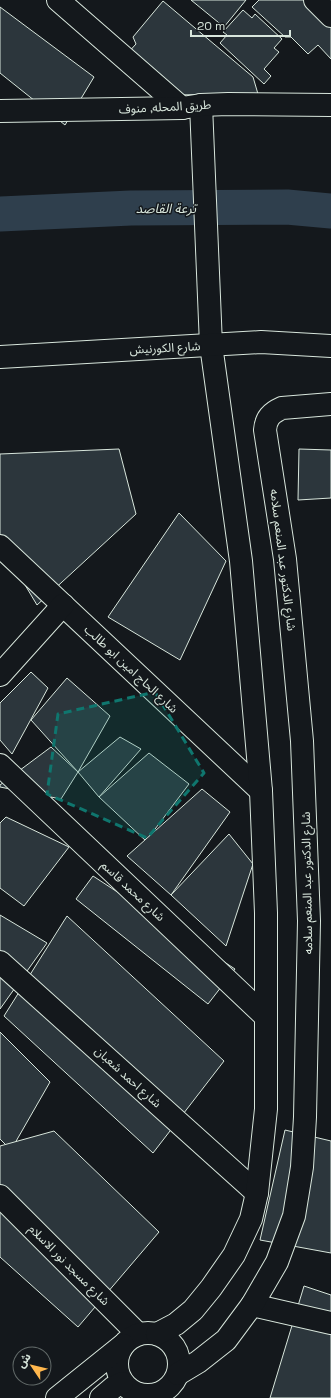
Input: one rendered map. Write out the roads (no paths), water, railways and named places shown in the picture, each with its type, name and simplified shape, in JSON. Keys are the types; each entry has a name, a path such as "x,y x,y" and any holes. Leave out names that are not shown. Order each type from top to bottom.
{"street":[{"path":"57,1398 139,1338 168,1340 176,1350 179,1361 178,1374 174,1382 162,1396 139,1395 129,1390 122,1383 118,1374 116,1364 118,1353 139,1338 176,1324 193,1310 211,1288 234,1255 251,1218 257,1193 266,1109 266,913 261,792 241,561 211,345 191,106 58,0"},
{"path":"315,0 331,16"},
{"name":"طريق المحله, منوف","path":"0,111 191,106 331,105"},
{"name":"شارع الكورنيش","path":"0,357 261,342 331,346"},
{"name":"شارع الدكتور عبد المنعم سلامه","path":"178,1374 198,1362 226,1340 252,1305 277,1262 294,1216 302,1167 305,1117 309,929 302,741 285,559 265,430 269,416 282,408 331,404"},
{"name":"شارع الحاج امين ابو طالب","path":"0,546 261,792"},
{"path":"0,675 63,605"},
{"name":"شارع محمد قاسم","path":"0,766 266,1017"},
{"name":"شارع احمد شعبان","path":"0,962 257,1193"},
{"name":"شارع مسجد نور الاسلام","path":"0,1196 139,1338"},
{"path":"252,1305 331,1323"},
{"path":"101,1398 114,1387 122,1383"}],"waterway":[{"name":"ترعة القاصد","path":"0,214 131,208 287,207 331,211"}]}
